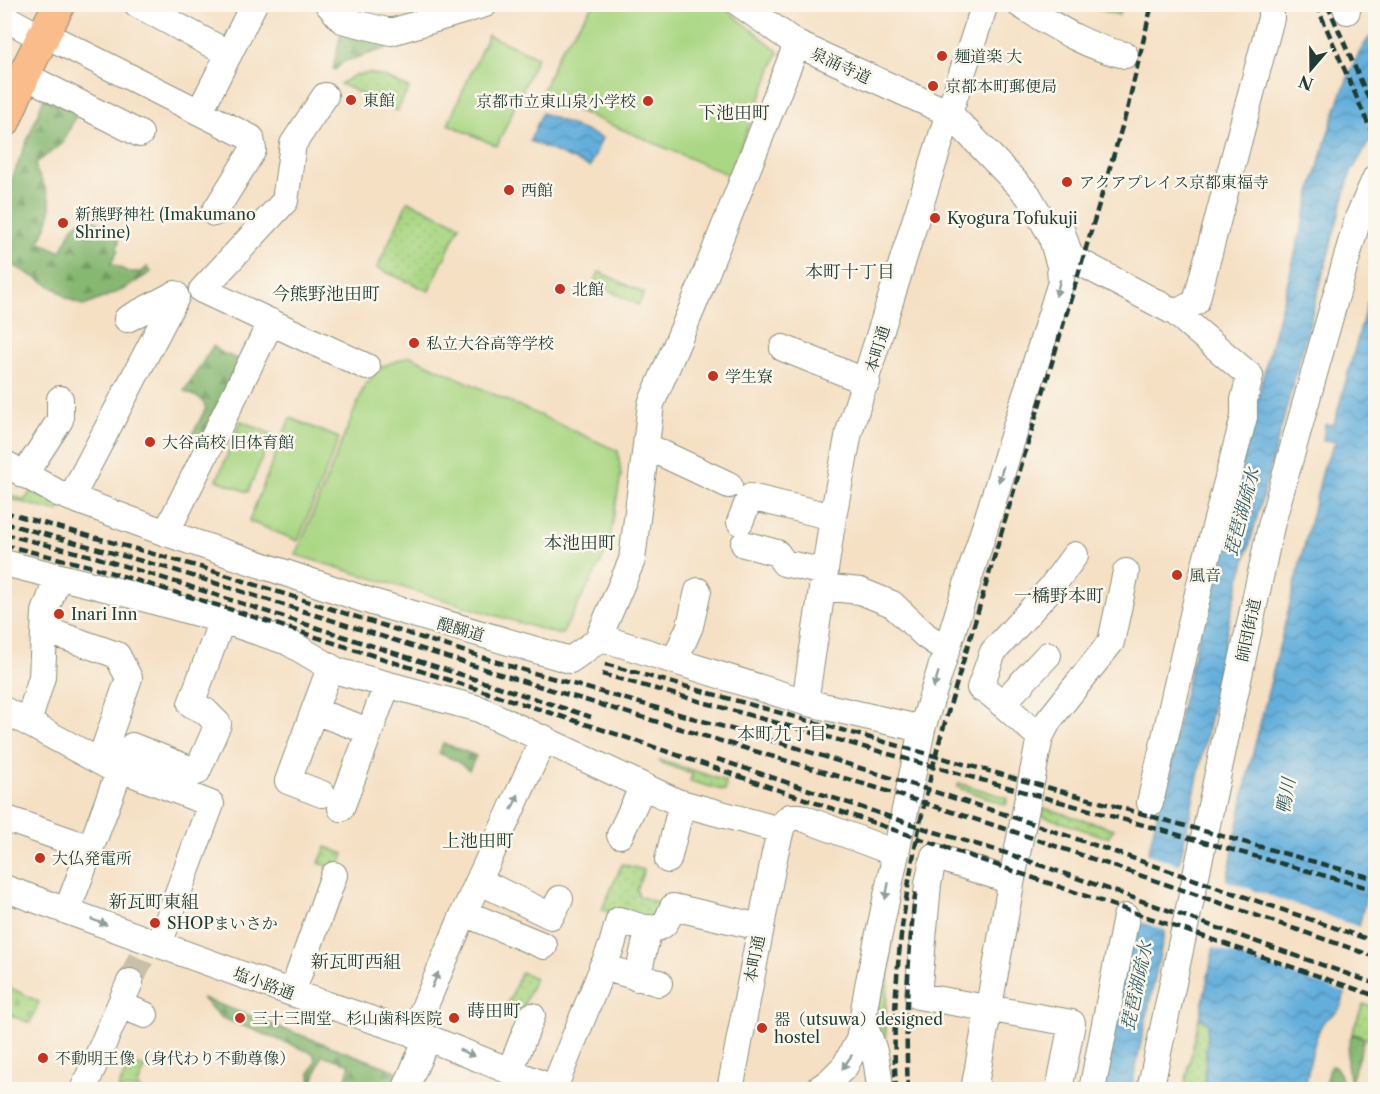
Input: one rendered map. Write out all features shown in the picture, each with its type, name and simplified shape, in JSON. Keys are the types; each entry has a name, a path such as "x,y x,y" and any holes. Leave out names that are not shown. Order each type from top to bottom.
{"main road":[{"path":"4,122 59,4"}],"street":[{"path":"136,4 229,54"},
{"path":"200,111 254,4"},
{"path":"333,8 342,20 391,32 485,4"},
{"name":"泉涌寺道","path":"740,4 797,44 949,113"},
{"name":"本町通","path":"805,702 833,517 849,432 867,382 949,113 986,4"},
{"path":"1018,4 1073,37 1107,51 1125,55"},
{"path":"1176,313 1196,302 1271,18 1271,4"},
{"path":"6,20 200,111 251,138 253,150 214,213"},
{"path":"797,44 693,306 651,404 632,560 599,637 805,702 922,729"},
{"path":"24,75 140,134"},
{"path":"325,96 293,144 285,201 202,290 367,367"},
{"path":"818,1089 835,1077 849,1060 859,1040 868,986 922,729 1061,282 1060,266 1051,235 1028,195 949,113"},
{"name":"師団街道","path":"1150,1089 1271,526 1358,218 1376,177"},
{"path":"1028,195 1043,204 1058,224 1070,257 1176,313 1250,376 1244,400 1244,417 1201,580 1150,803"},
{"path":"71,498 177,297 175,294 127,319"},
{"path":"166,533 271,322"},
{"path":"783,348 867,382"},
{"path":"14,469 60,420 60,399"},
{"path":"645,446 729,485"},
{"name":"醍醐道","path":"14,469 71,498 166,533 369,601 570,660 596,642 599,637"},
{"path":"833,517 750,497 742,533 777,553 784,563 892,604 926,636 947,650"},
{"path":"1040,737 980,688 993,652 1050,589 1075,555"},
{"path":"4,564 121,592 222,620 288,642 337,671 479,709 682,803 780,830 789,817 800,817 895,853"},
{"path":"980,1089 988,1008 1040,737 1049,720 1111,642 1126,572"},
{"path":"28,723 42,677 45,612 58,577"},
{"path":"675,660 690,626 698,591"},
{"path":"111,768 132,746 197,772 218,724 205,711 191,704 222,620"},
{"path":"45,630 117,655 129,678 111,768 90,848 67,911"},
{"path":"1002,704 1048,655"},
{"path":"337,671 327,676 288,781 332,801 387,685"},
{"path":"4,710 111,768 126,771 211,804 151,945"},
{"path":"314,711 355,726"},
{"path":"405,1089 420,1036 464,913 544,738"},
{"path":"620,836 643,786"},
{"path":"668,860 682,803"},
{"path":"4,818 90,848"},
{"name":"本町通","path":"730,1089 780,830"},
{"path":"1011,885 934,856 928,884 918,996 1072,1023 1059,1089"},
{"path":"292,993 334,875"},
{"path":"478,881 551,916 560,899"},
{"name":"塩小路通","path":"4,888 151,945 420,1036 556,1089"},
{"path":"556,1089 612,945 619,920 654,929 662,926 673,908 760,927"},
{"path":"464,913 544,946"},
{"path":"1092,1089 1125,917"},
{"path":"602,967 648,980 649,928"},
{"path":"83,1089 125,993 145,1015"},
{"path":"510,1071 532,1016"},
{"path":"863,1025 877,1058 880,1089"}],"green space":[{"name":"京都市立東山泉小学校","path":"593,5 721,5 777,50 778,53 729,175 541,95 559,52"},
{"path":"1083,5 1121,5 1119,15"},
{"path":"341,33 387,45 387,48 343,62 335,70 333,69"},
{"path":"488,35 537,57 497,146 448,124"},
{"path":"369,73 385,77 409,88 397,111 340,84 353,76"},
{"path":"44,98 77,113 63,143 36,163 36,171 46,190 50,205 49,219 39,242 61,252 73,227 79,222 85,224 89,216 115,235 119,241 118,251 111,263 128,272 142,272 147,267 151,272 124,289 84,306 13,265 13,256 5,252 4,199"},
{"path":"408,201 460,225 429,291 377,268"},
{"path":"599,272 644,293 638,305 594,283"},
{"path":"213,346 222,353 240,360 199,443 190,439 206,408 201,399 184,391"},
{"path":"410,356 618,451 621,475 608,549 562,634 296,555 366,382 369,383 375,369"},
{"path":"290,418 339,438 298,541 249,521"},
{"path":"241,421 272,434 248,492 217,480"},
{"path":"32,489 62,505 58,512 5,498 4,493 25,500"},
{"path":"443,743 476,756 469,770 439,753"},
{"path":"660,760 726,781 725,791 690,781 692,774 659,762"},
{"path":"959,783 1008,798 1006,805 957,787"},
{"path":"1044,808 1114,829 1108,837 1102,836 1043,816"},
{"path":"326,847 344,854 339,867 319,863"},
{"path":"622,864 644,870 637,890 639,896 659,903 652,926 602,910"},
{"path":"892,933 886,1007 886,1050 884,1050 877,1023 876,1007"},
{"path":"521,972 535,978 522,1010 508,1004"},
{"path":"5,985 39,1002 30,1023 5,1015"},
{"path":"202,998 401,1074 394,1089 343,1089 350,1064 322,1055 311,1088 310,1073 316,1061 313,1053 220,1017"},
{"path":"1363,1004 1375,1008 1375,1042 1352,1033"},
{"path":"1199,1018 1208,1023 1204,1089 1184,1089"},
{"path":"1352,1034 1364,1039 1351,1081 1347,1057"},
{"path":"130,1061 145,1068 137,1087 141,1089 118,1089"},
{"path":"1332,1066 1337,1068 1346,1089 1324,1089 1329,1069"}],"water":[{"name":"琵琶湖疏水","path":"1375,32 1375,132 1350,174 1229,620 1206,739 1131,1089 1099,1090 1164,782 1237,476 1325,145 1349,74 1362,48"},
{"path":"542,113 602,138 590,167 530,141"},
{"name":"鴨川","path":"1375,276 1376,850 1342,1004 1337,1012 1324,1021 1319,1030 1305,1089 1204,1089 1208,1023 1200,1017 1250,765 1324,466 1336,441 1323,441 1325,425 1334,424"}],"pier":[{"path":"1145,853 1181,865 1167,931 1130,918"},
{"path":"1225,880 1362,928 1347,993 1212,947"}],"tunnel":[{"path":"130,982 145,950"}],"railway":[{"path":"896,1090 896,1002 904,916 918,832 938,746 1127,110 1152,4"},
{"path":"1316,4 1376,142"},
{"path":"1327,4 1376,115"},
{"path":"4,512 200,567 513,667 791,746 1007,815 1376,942"},
{"path":"4,523 171,569 522,681 877,788 1012,831 1376,957"},
{"path":"4,534 95,557 182,584 591,717"},
{"path":"4,545 93,567 223,607 619,735 1376,996"},
{"path":"605,664 1376,879"},
{"path":"602,674 1376,890"},
{"path":"717,759 935,832 1009,854 1376,984"},
{"path":"908,1090 908,989 916,889"}],"place":[{"name":"麺道楽 大","path":"942,56"},
{"name":"京都本町郵便局","path":"933,86"},
{"name":"東館","path":"351,100"},
{"name":"京都市立東山泉小学校","path":"648,101"},
{"name":"アクアプレイス京都東福寺","path":"1067,182"},
{"name":"西館","path":"509,190"},
{"name":"Kyogura Tofukuji","path":"935,218"},
{"name":"新熊野神社 (Imakumano Shrine)","path":"63,223"},
{"name":"北館","path":"560,289"},
{"name":"私立大谷高等学校","path":"414,343"},
{"name":"学生寮","path":"713,376"},
{"name":"大谷高校 旧体育館","path":"150,442"},
{"name":"風音","path":"1177,575"},
{"name":"Inari Inn","path":"59,614"},
{"name":"大仏発電所","path":"40,858"},
{"name":"SHOPまいさか","path":"155,923"},
{"name":"三十三間堂","path":"240,1018"},
{"name":"杉山歯科医院","path":"454,1018"},
{"name":"器（utsuwa）designed hostel","path":"762,1028"},
{"name":"不動明王像（身代わり不動尊像）","path":"43,1058"}],"district":[{"name":"下池田町","path":"734,113"},
{"name":"本町十丁目","path":"850,272"},
{"name":"今熊野池田町","path":"326,294"},
{"name":"本池田町","path":"580,543"},
{"name":"一橋野本町","path":"1059,596"},
{"name":"本町九丁目","path":"782,734"},
{"name":"上池田町","path":"478,841"},
{"name":"新瓦町東組","path":"154,902"},
{"name":"新瓦町西組","path":"356,962"},
{"name":"蒔田町","path":"494,1011"}]}
